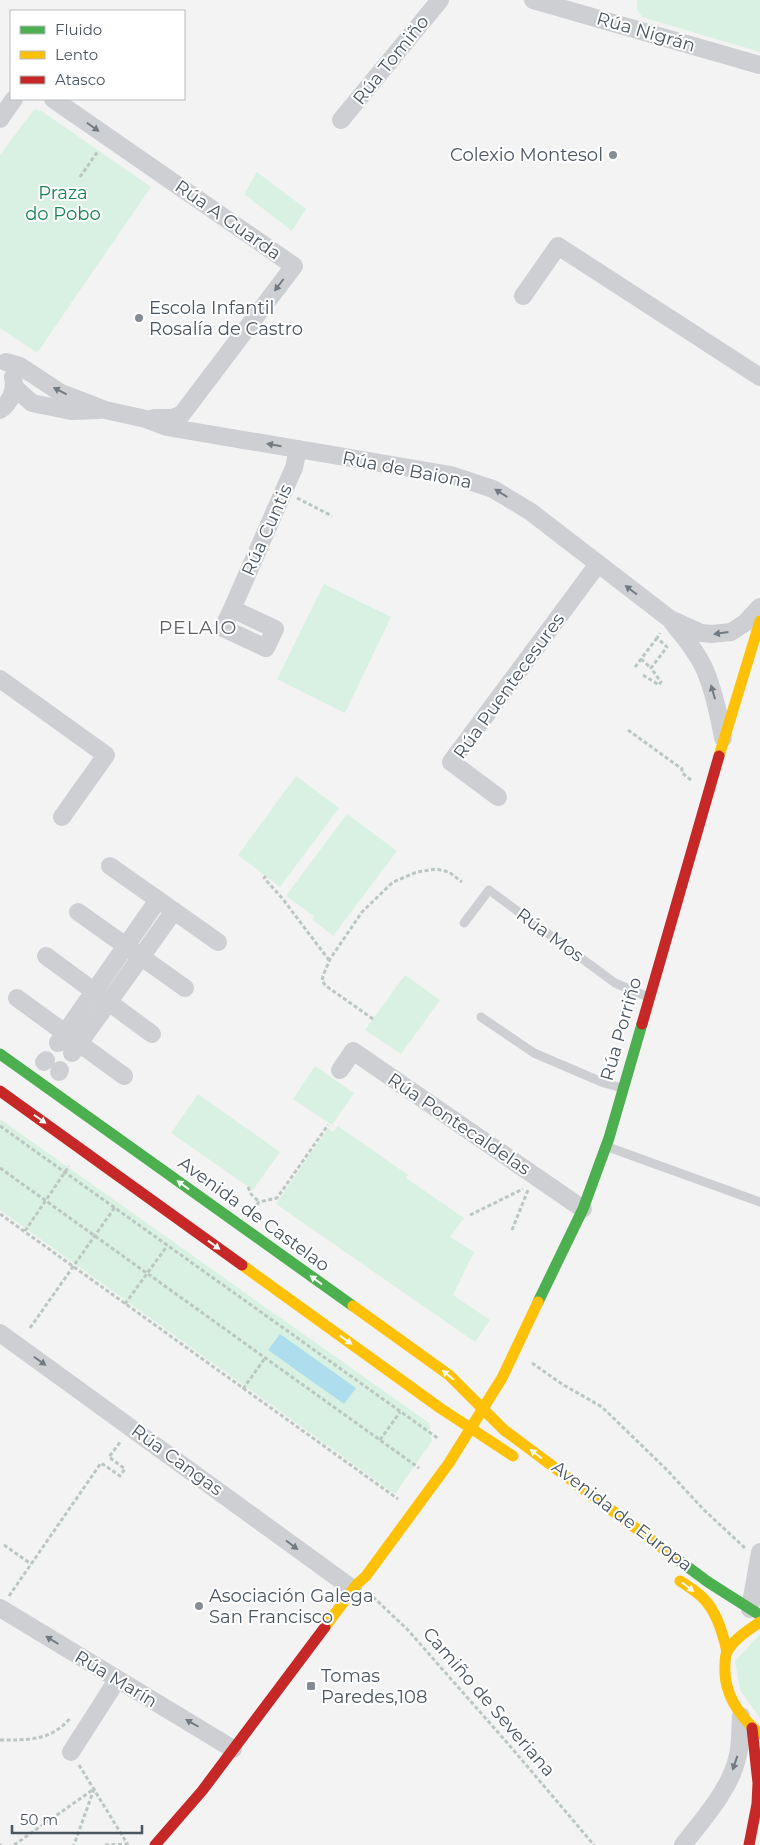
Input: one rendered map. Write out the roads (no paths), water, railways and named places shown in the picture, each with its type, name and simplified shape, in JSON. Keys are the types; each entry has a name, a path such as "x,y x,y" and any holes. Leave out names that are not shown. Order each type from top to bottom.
{"main road":[{"name":"Rúa Porriño","path":"155,1845 202,1791 355,1587 366,1576 437,1479 502,1378 583,1210 606,1146 648,997 760,621"},
{"name":"Avenida de Castelao","path":"0,1054 449,1375 483,1408"},
{"path":"32,1077 45,1061"},
{"path":"48,1089 60,1071"},
{"path":"0,1090 470,1428"},
{"name":"Avenida de Europa","path":"483,1408 512,1436 708,1582 757,1615"},
{"name":"Avenida de Europa","path":"470,1428 494,1442 526,1466"},
{"name":"Avenida de Europa","path":"674,1576 705,1600 716,1618 727,1652"},
{"path":"749,1845 757,1804 758,1784 751,1726 728,1693 724,1674 727,1652 757,1615"}],"street":[{"name":"Rúa Tomiño","path":"341,120 440,0"},
{"name":"Rúa Nigrán","path":"533,0 760,65"},
{"path":"0,119 13,100"},
{"name":"Rúa A Guarda","path":"54,100 294,266 182,414 173,418 146,418"},
{"path":"523,296 558,246 760,377"},
{"name":"Rúa de Baiona","path":"3,359 12,371 14,387 32,403 71,411 105,410"},
{"name":"Rúa de Baiona","path":"3,359 20,366 61,393 105,410 146,418 167,427 451,475 493,489 531,512 598,564 690,646 704,668 712,688 724,740"},
{"path":"0,410 9,401 14,387"},
{"name":"Rúa Cuntis","path":"232,609 294,468 298,449"},
{"name":"Rúa Puentecesures","path":"498,797 451,762 598,564"},
{"name":"Rúa de Baiona","path":"666,625 712,634 731,632 745,623 760,607"},
{"path":"0,679 106,755 62,817"},
{"path":"110,866 218,942"},
{"path":"61,1038 158,900"},
{"path":"76,1048 174,911"},
{"path":"78,912 185,988"},
{"path":"46,956 152,1034"},
{"path":"17,998 61,1038 124,1076"},
{"name":"Rúa Pontecaldelas","path":"340,1070 353,1051 583,1210"},
{"name":"Rúa Cangas","path":"0,1333 355,1587"},
{"path":"757,1615 759,1556"},
{"name":"Rúa Marín","path":"4,1602 116,1680 233,1749"},
{"path":"72,1752 116,1680"},
{"path":"683,1845 710,1810 728,1781 751,1726"}],"lane":[{"name":"Rúa Mos","path":"464,923 489,890 615,983 648,997"},
{"path":"481,1017 534,1053 604,1083 623,1088"},
{"path":"606,1146 760,1202"}],"water":[{"path":"280,1334 356,1388 344,1404 268,1350"}],"place":[{"name":"Colexio Montesol","path":"613,155"},
{"name":"Escola Infantil Rosalía de Castro","path":"139,318"},
{"name":"Asociación Galega San Francisco","path":"199,1606"},
{"name":"Tomas Paredes,108","path":"311,1686"}],"district":[{"name":"PELAIO","path":"198,627"}],"park label":[{"name":"Praza do Pobo","path":"63,203"}]}
